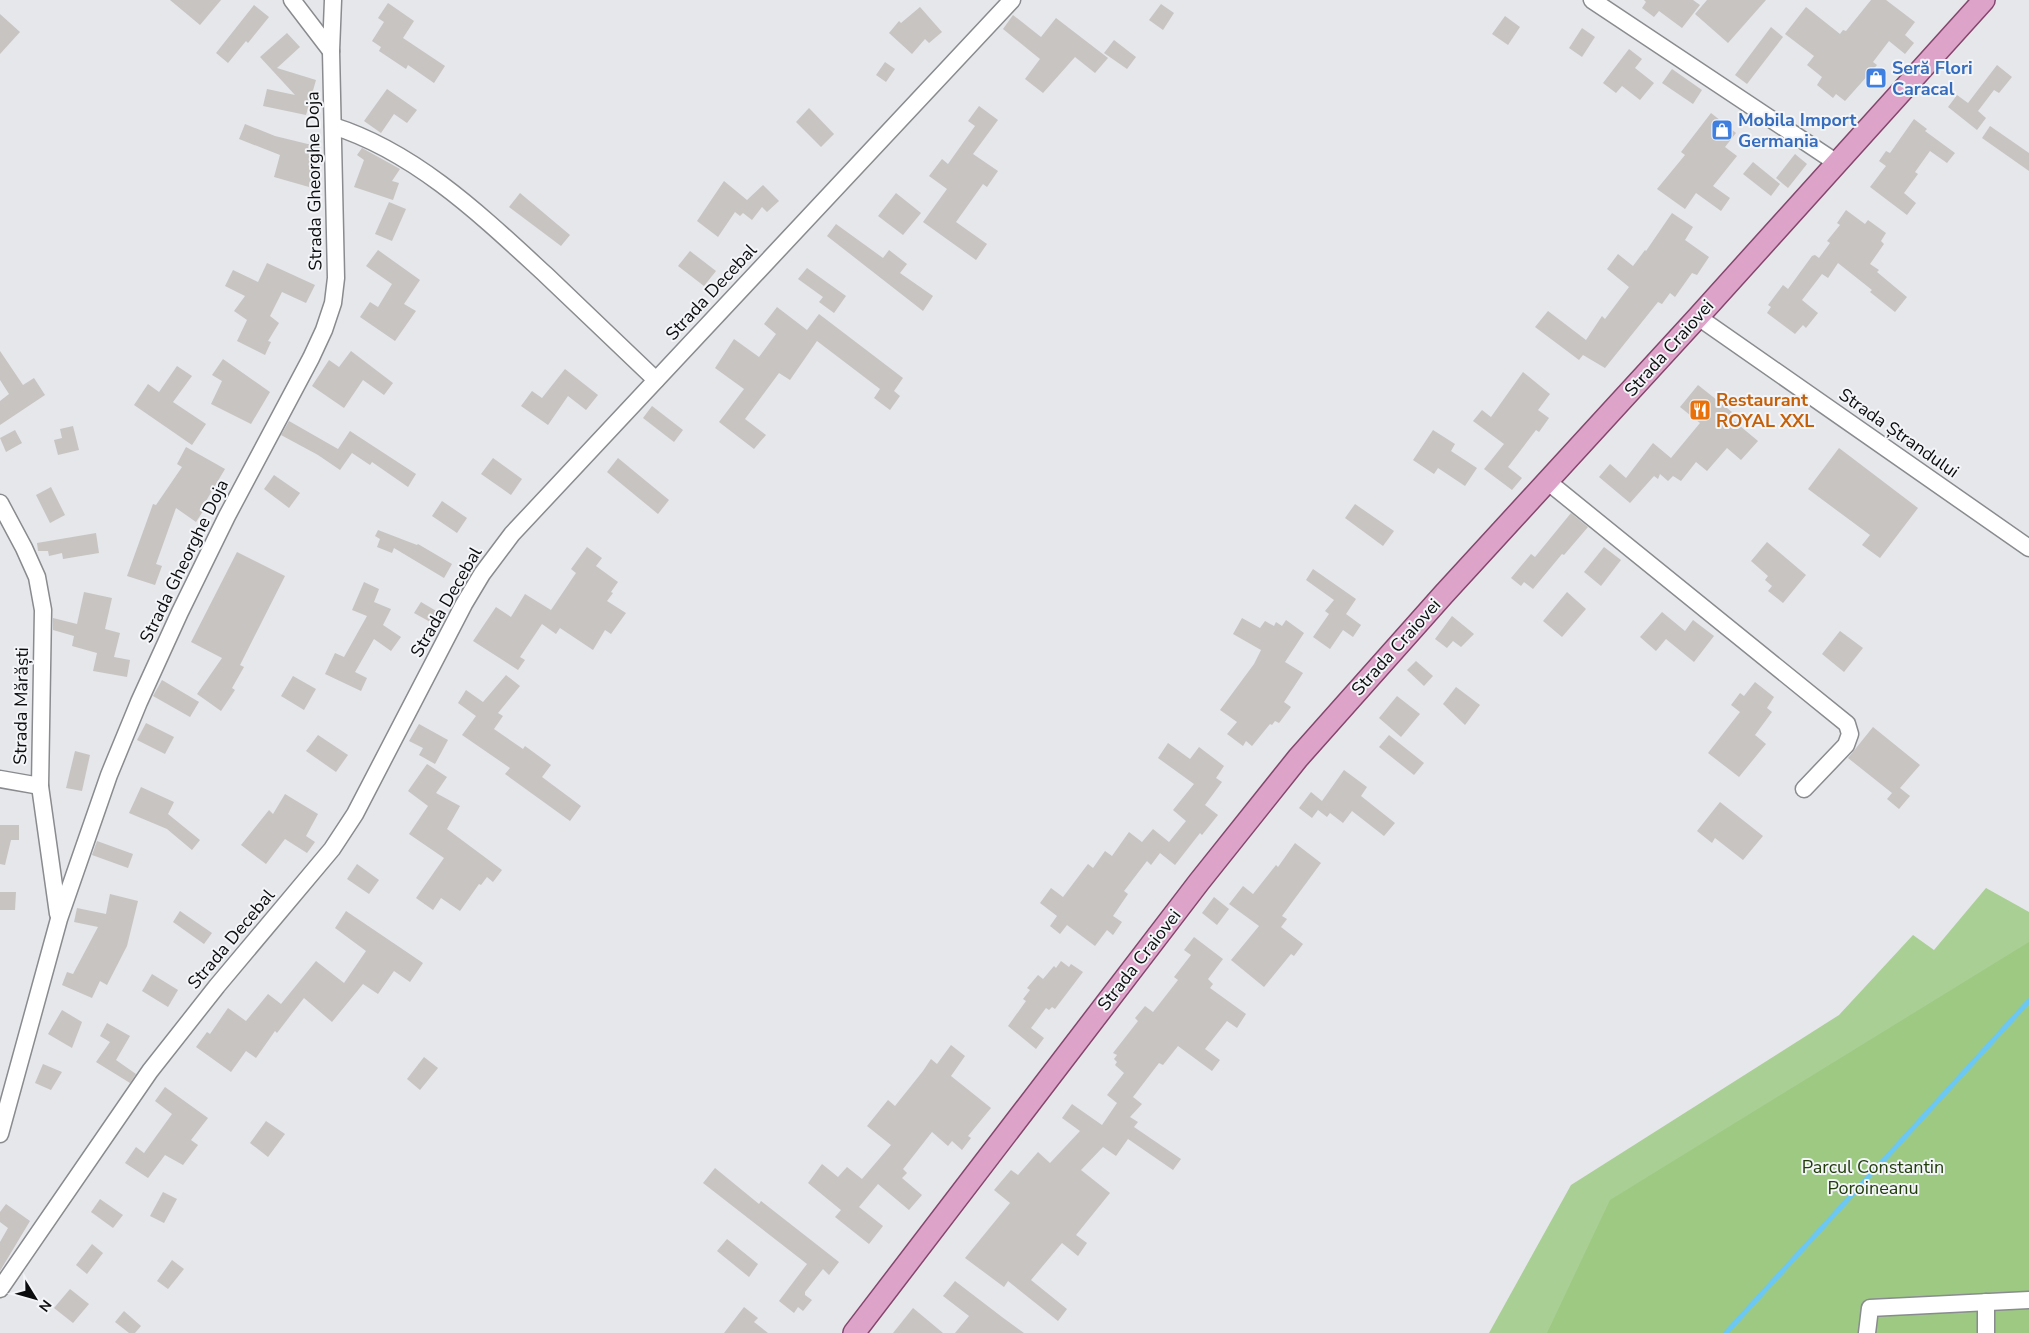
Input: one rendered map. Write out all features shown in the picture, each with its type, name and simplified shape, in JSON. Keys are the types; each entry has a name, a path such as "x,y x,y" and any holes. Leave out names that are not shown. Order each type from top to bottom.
{"main road":[{"name":"Strada Craiovei","path":"854,1333 1199,882 1298,758 1339,710 1984,0"}],"street":[{"path":"292,0 331,51"},
{"name":"Strada Gheorghe Doja","path":"0,1134 59,919 106,783 139,702 223,524 312,358 333,303 336,278 331,51 332,0"},
{"name":"Strada Decebal","path":"0,1289 150,1071 217,986 332,849 355,814 452,625 482,574 512,534 1012,0"},
{"path":"1592,0 1837,163"},
{"path":"333,126 356,133 375,142 457,196 494,226 656,380"},
{"name":"Strada Ștrandului","path":"1698,317 2029,548"},
{"path":"1547,481 1847,724 1850,734 1846,745 1804,789"},
{"name":"Strada Mărăști","path":"0,503 24,548 37,578 43,610 40,786 59,919"},
{"path":"0,779 40,786"},
{"path":"1867,1333 1870,1308 2029,1300"},
{"path":"1986,1302 1986,1333"}],"green space":[{"name":"Parcul Constantin Poroineanu","path":"1986,888 2029,912 2029,1333 1489,1333 1571,1185 1839,1015 1913,935 1934,950"},
{"name":"Parcul Constantin Poroineanu","path":"2029,942 2029,1333 1547,1333 1610,1200"}],"building":[{"path":"170,0 221,0 200,25"},
{"path":"1644,0 1693,0 1700,5 1682,28 1659,11 1654,17 1642,8 1646,2"},
{"path":"1707,0 1766,0 1728,43 1695,14"},
{"path":"1871,0 1886,0 1915,22 1905,35 1914,43 1905,54 1889,41 1873,62 1877,65 1845,101 1836,94 1833,98 1817,85 1822,77 1807,65 1814,56 1785,34 1806,7 1840,34 1843,30 1846,31"},
{"path":"388,3 414,21 403,38 445,66 434,83 408,65 406,69 379,51 381,47 372,41 384,22 378,18"},
{"path":"1161,4 1174,13 1163,30 1149,20"},
{"path":"254,5 269,17 248,43 246,41 228,63 216,53"},
{"path":"920,7 942,32 929,43 925,39 912,54 889,33 899,21 901,23"},
{"path":"0,14 20,32 0,54"},
{"path":"1013,15 1041,37 1056,18 1108,58 1095,73 1075,57 1043,93 1025,79 1040,59 1003,29"},
{"path":"1505,16 1520,27 1508,45 1492,34"},
{"path":"1771,27 1783,37 1747,84 1735,75"},
{"path":"1582,28 1595,37 1582,57 1569,48"},
{"path":"287,33 300,47 277,68 316,80 306,115 263,106 267,89 295,95 260,57"},
{"path":"1114,40 1136,57 1127,69 1104,53"},
{"path":"1629,49 1642,59 1635,68 1654,83 1640,100 1622,86 1616,93 1603,83"},
{"path":"885,62 895,69 886,82 876,75"},
{"path":"1997,65 2012,77 1999,93 1994,90 1978,111 1986,118 1977,130 1948,107 1957,95 1968,103"},
{"path":"1672,69 1702,90 1693,104 1662,83"},
{"path":"387,89 417,110 407,123 394,114 381,133 364,121"},
{"path":"979,106 998,120 973,154 998,171 987,187 983,184 956,222 987,244 976,260 923,222 947,189 929,176 942,159 948,164 975,126 968,121"},
{"path":"809,108 834,134 821,147 796,122"},
{"path":"1711,113 1736,133 1725,147 1737,156 1713,186 1730,198 1721,211 1696,193 1685,209 1657,189 1685,155 1681,152"},
{"path":"1914,119 1927,129 1925,131 1955,153 1947,163 1930,151 1915,172 1918,174 1904,193 1916,203 1907,215 1870,187 1886,166 1879,161 1886,151 1890,153"},
{"path":"245,124 275,136 320,147 309,187 274,177 280,155 239,139"},
{"path":"1990,126 2029,153 2029,171 1982,138"},
{"path":"362,148 400,169 392,181 399,183 393,200 354,187 364,160 357,155"},
{"path":"1795,154 1807,164 1788,188 1776,178"},
{"path":"1753,162 1780,184 1771,196 1743,174"},
{"path":"724,181 747,200 763,185 779,201 767,212 762,207 752,220 743,213 740,216 735,212 718,237 697,221"},
{"path":"520,193 570,235 561,246 509,207"},
{"path":"896,193 921,213 903,235 878,216"},
{"path":"389,202 406,209 392,241 375,234"},
{"path":"1846,210 1865,224 1868,220 1886,233 1881,241 1884,244 1870,264 1879,270 1877,272 1907,297 1895,312 1870,292 1872,290 1838,263 1828,278 1822,274 1802,300 1818,313 1806,328 1803,325 1795,334 1767,313 1771,307 1768,305 1783,285 1788,289 1812,256 1815,255 1819,258 1830,243 1827,241 1840,225 1837,223"},
{"path":"1672,213 1693,227 1685,240 1709,257 1697,275 1692,273 1675,297 1670,293 1662,304 1658,302 1605,368 1583,355 1579,360 1535,327 1548,311 1586,340 1602,316 1605,319 1629,287 1607,269 1618,254 1633,266 1646,251"},
{"path":"836,224 883,258 889,250 907,264 900,273 933,296 923,311 827,236"},
{"path":"378,250 420,280 404,304 416,311 395,341 360,317 370,302 378,307 392,284 366,266"},
{"path":"690,251 716,271 704,286 678,266"},
{"path":"267,263 315,285 306,303 282,292 270,316 279,323 268,341 271,342 265,355 237,341 247,320 234,311 245,296 225,286 233,270 258,282"},
{"path":"807,268 846,296 834,313 819,302 823,297 798,279"},
{"path":"777,307 807,330 819,314 903,378 894,391 900,396 890,410 874,398 880,389 817,341 790,380 779,373 745,419 766,435 754,449 719,422 744,389 715,368 734,339 759,357 776,334 764,324"},
{"path":"0,351 23,385 34,378 45,395 0,425 0,401 9,394 0,380"},
{"path":"351,351 393,383 384,395 363,380 344,408 312,386 329,360 339,367"},
{"path":"223,359 270,392 251,424 211,404 222,381 212,375"},
{"path":"177,366 192,376 173,402 206,424 192,445 134,405 148,384 159,392"},
{"path":"565,369 598,395 586,410 568,396 548,425 521,406 532,391 542,398"},
{"path":"1523,372 1550,394 1538,410 1549,418 1539,432 1536,430 1508,467 1522,478 1512,490 1484,469 1504,444 1473,421 1482,410 1491,417"},
{"path":"1698,385 1732,412 1728,416 1758,441 1741,460 1727,448 1707,471 1696,462 1681,481 1673,476 1668,481 1660,474 1658,479 1654,476 1630,503 1599,477 1610,464 1626,478 1653,443 1671,458 1700,423 1680,407"},
{"path":"652,406 683,430 674,442 643,418"},
{"path":"289,421 338,449 350,431 416,474 408,487 372,462 370,465 352,453 340,470 318,455 281,435"},
{"path":"73,426 79,450 58,455 54,440 62,438 60,429"},
{"path":"15,430 22,443 6,452 0,438"},
{"path":"1433,430 1455,444 1451,451 1477,468 1465,486 1438,468 1434,474 1413,460"},
{"path":"186,447 225,469 203,506 205,508 196,522 176,508 156,564 162,566 155,585 127,576 153,504 156,505 182,467 177,464"},
{"path":"1839,448 1918,508 1880,558 1862,545 1870,535 1808,489"},
{"path":"493,458 522,479 511,495 481,474"},
{"path":"618,458 669,500 658,514 607,472"},
{"path":"274,475 300,493 289,508 264,489"},
{"path":"51,487 65,515 50,523 36,495"},
{"path":"442,501 467,518 457,533 432,516"},
{"path":"1355,504 1394,531 1383,546 1345,518"},
{"path":"1571,513 1588,527 1564,555 1562,554 1533,589 1524,582 1521,586 1511,578 1531,554 1535,557"},
{"path":"378,530 418,544 452,564 444,578 394,548 392,553 377,547 380,539 375,536"},
{"path":"96,533 99,553 63,559 62,553 49,556 48,551 38,551 37,543"},
{"path":"1767,542 1806,575 1783,603 1768,591 1772,586 1765,580 1768,576 1751,561"},
{"path":"587,547 602,558 596,566 618,582 607,601 626,613 611,634 605,630 593,650 560,628 556,634 542,624 520,657 525,660 518,670 473,641 496,607 511,617 525,594 551,610 576,573 571,569"},
{"path":"1604,547 1621,560 1601,586 1584,572"},
{"path":"237,552 285,576 240,665 244,667 232,688 235,690 221,711 197,694 222,658 191,642"},
{"path":"1313,569 1356,599 1346,614 1361,625 1353,637 1343,630 1330,649 1313,637 1329,614 1325,611 1334,600 1306,580"},
{"path":"364,582 379,589 374,602 391,609 383,625 401,637 391,651 374,639 355,672 367,678 361,691 325,674 335,653 344,657 367,616 352,610"},
{"path":"84,592 112,598 105,629 120,633 114,657 130,660 127,677 93,671 97,653 72,646 74,636 53,630 53,618 77,624"},
{"path":"1567,592 1586,609 1562,637 1543,621"},
{"path":"421,602 438,612 432,623 414,613"},
{"path":"1662,612 1685,631 1693,620 1714,636 1694,662 1666,639 1656,651 1640,637"},
{"path":"1452,616 1474,634 1461,647 1453,641 1447,648 1435,639"},
{"path":"1242,618 1260,628 1265,621 1274,626 1276,622 1282,626 1286,620 1304,633 1285,662 1303,673 1284,702 1291,707 1279,723 1275,721 1272,725 1270,724 1252,746 1246,741 1243,746 1227,734 1237,722 1220,710 1254,664 1261,650 1233,634"},
{"path":"1840,631 1863,648 1844,672 1822,654"},
{"path":"1416,661 1433,676 1424,686 1407,670"},
{"path":"506,675 520,686 498,713 503,716 494,729 523,749 525,746 551,765 542,777 581,806 570,821 505,774 510,768 462,735 476,716 458,703 466,690 483,702"},
{"path":"293,676 316,689 304,710 281,696"},
{"path":"162,680 199,702 190,717 153,696"},
{"path":"1755,682 1774,697 1767,708 1772,712 1755,735 1766,744 1739,777 1708,753 1740,712 1731,705 1740,693 1744,696"},
{"path":"1456,687 1480,705 1465,725 1443,704"},
{"path":"1397,696 1420,714 1401,737 1379,718"},
{"path":"146,723 174,737 165,754 137,740"},
{"path":"419,724 448,740 435,764 419,755 423,748 409,741"},
{"path":"1873,727 1920,765 1900,788 1910,796 1899,809 1887,799 1892,793 1848,758"},
{"path":"318,735 348,755 336,772 306,751"},
{"path":"1389,735 1424,763 1414,775 1379,747"},
{"path":"1168,743 1190,759 1199,747 1224,766 1216,778 1222,782 1205,805 1218,815 1202,835 1200,833 1175,865 1160,853 1151,865 1147,861 1124,891 1128,894 1113,916 1122,922 1113,935 1107,930 1095,946 1067,925 1060,934 1050,926 1057,916 1040,903 1051,888 1063,897 1088,864 1093,868 1105,851 1112,856 1129,832 1142,842 1153,829 1169,842 1186,821 1173,810 1194,784 1158,758"},
{"path":"75,751 90,755 82,791 66,788"},
{"path":"427,764 447,777 436,793 460,806 447,829 502,870 493,882 487,877 481,885 479,884 460,911 441,898 433,910 416,898 444,858 409,834 428,806 408,791"},
{"path":"1344,770 1367,787 1361,796 1395,823 1384,836 1352,811 1343,823 1330,813 1327,817 1318,810 1312,818 1299,808 1311,792 1322,801"},
{"path":"141,787 174,802 168,814 200,840 192,850 167,829 129,813"},
{"path":"285,794 318,814 306,836 315,842 307,853 285,839 266,864 241,845 269,810 273,814"},
{"path":"1720,802 1763,836 1743,860 1715,838 1712,843 1697,831"},
{"path":"0,825 19,825 19,840 11,840 5,865 0,864"},
{"path":"97,841 133,854 128,868 92,855"},
{"path":"1295,843 1321,863 1282,916 1287,919 1281,927 1303,944 1294,956 1291,954 1264,987 1231,960 1259,926 1229,904 1243,886 1253,894 1276,865 1278,867"},
{"path":"357,864 379,880 369,894 347,879"},
{"path":"0,892 16,892 15,910 0,910"},
{"path":"110,894 138,901 127,946 107,985 100,981 92,998 62,985 67,972 73,974 98,927 74,922 77,908 106,914"},
{"path":"1214,897 1229,909 1217,925 1202,913"},
{"path":"180,911 212,933 204,944 173,922"},
{"path":"346,911 423,963 410,982 394,971 378,994 363,984 332,1022 304,998 277,1033 275,1031 256,1058 246,1051 231,1072 196,1047 207,1032 210,1034 228,1008 246,1021 268,994 281,1004 316,961 344,983 366,951 335,928"},
{"path":"1194,937 1223,959 1208,979 1213,984 1210,988 1246,1014 1237,1028 1227,1021 1205,1049 1220,1060 1212,1071 1178,1046 1163,1065 1159,1063 1133,1097 1142,1104 1130,1117 1138,1122 1134,1127 1181,1159 1173,1170 1128,1139 1116,1156 1103,1147 1081,1170 1110,1193 1076,1235 1087,1243 1078,1256 1062,1243 1031,1280 1067,1309 1058,1321 1008,1281 1004,1287 965,1258 1010,1203 994,1190 1011,1170 1018,1175 1038,1152 1050,1163 1080,1131 1062,1118 1072,1104 1102,1125 1117,1103 1107,1095 1124,1073 1115,1065 1117,1062 1114,1059 1117,1055 1113,1053 1138,1021 1135,1018 1145,1006 1153,1012 1178,980 1174,977 1191,955 1184,950"},
{"path":"1061,961 1069,967 1071,964 1083,972 1055,1009 1052,1007 1049,1010 1046,1008 1031,1028 1044,1038 1036,1049 1008,1026 1026,1001 1023,999 1030,990 1027,988 1038,975 1043,979"},
{"path":"152,974 178,990 168,1007 142,991"},
{"path":"62,1010 82,1022 72,1048 48,1034"},
{"path":"107,1023 130,1036 116,1060 136,1074 130,1083 96,1062 110,1042 100,1036"},
{"path":"951,1045 965,1056 951,1076 991,1108 968,1136 971,1138 962,1150 952,1141 948,1146 932,1132 903,1169 907,1173 902,1178 922,1195 909,1210 878,1184 859,1207 883,1226 869,1244 835,1217 841,1210 808,1183 822,1164 838,1177 847,1167 862,1179 891,1145 867,1126 888,1100 895,1106 931,1059 937,1064"},
{"path":"424,1057 438,1068 420,1090 407,1079"},
{"path":"43,1064 62,1072 51,1090 35,1083"},
{"path":"165,1087 208,1118 191,1140 198,1145 183,1165 165,1155 148,1178 125,1163 136,1147 144,1153 172,1114 155,1101"},
{"path":"266,1121 285,1134 268,1157 250,1143"},
{"path":"715,1168 759,1204 761,1201 839,1262 829,1275 823,1269 805,1292 805,1295 812,1300 803,1311 798,1307 794,1313 779,1301 807,1264 703,1183"},
{"path":"163,1192 177,1199 164,1223 150,1216"},
{"path":"100,1199 123,1215 113,1228 91,1212"},
{"path":"6,1204 30,1221 0,1271 0,1242 8,1228 0,1222 0,1212"},
{"path":"727,1239 758,1264 749,1277 717,1251"},
{"path":"92,1244 103,1253 87,1274 76,1265"},
{"path":"172,1260 184,1269 168,1289 157,1281"},
{"path":"955,1281 1024,1333 955,1333 969,1316 943,1296"},
{"path":"70,1289 89,1304 73,1323 54,1308"},
{"path":"744,1307 758,1318 754,1322 768,1333 724,1333"},
{"path":"913,1308 943,1333 893,1333"},
{"path":"124,1311 141,1326 135,1333 129,1333 115,1322"}],"waterway":[{"path":"1726,1333 2029,1001"}],"place":[{"name":"Seră Flori Caracal","path":"1876,78"},
{"name":"Mobila Import Germania","path":"1722,130"},
{"name":"Restaurant ROYAL XXL","path":"1700,410"}]}
